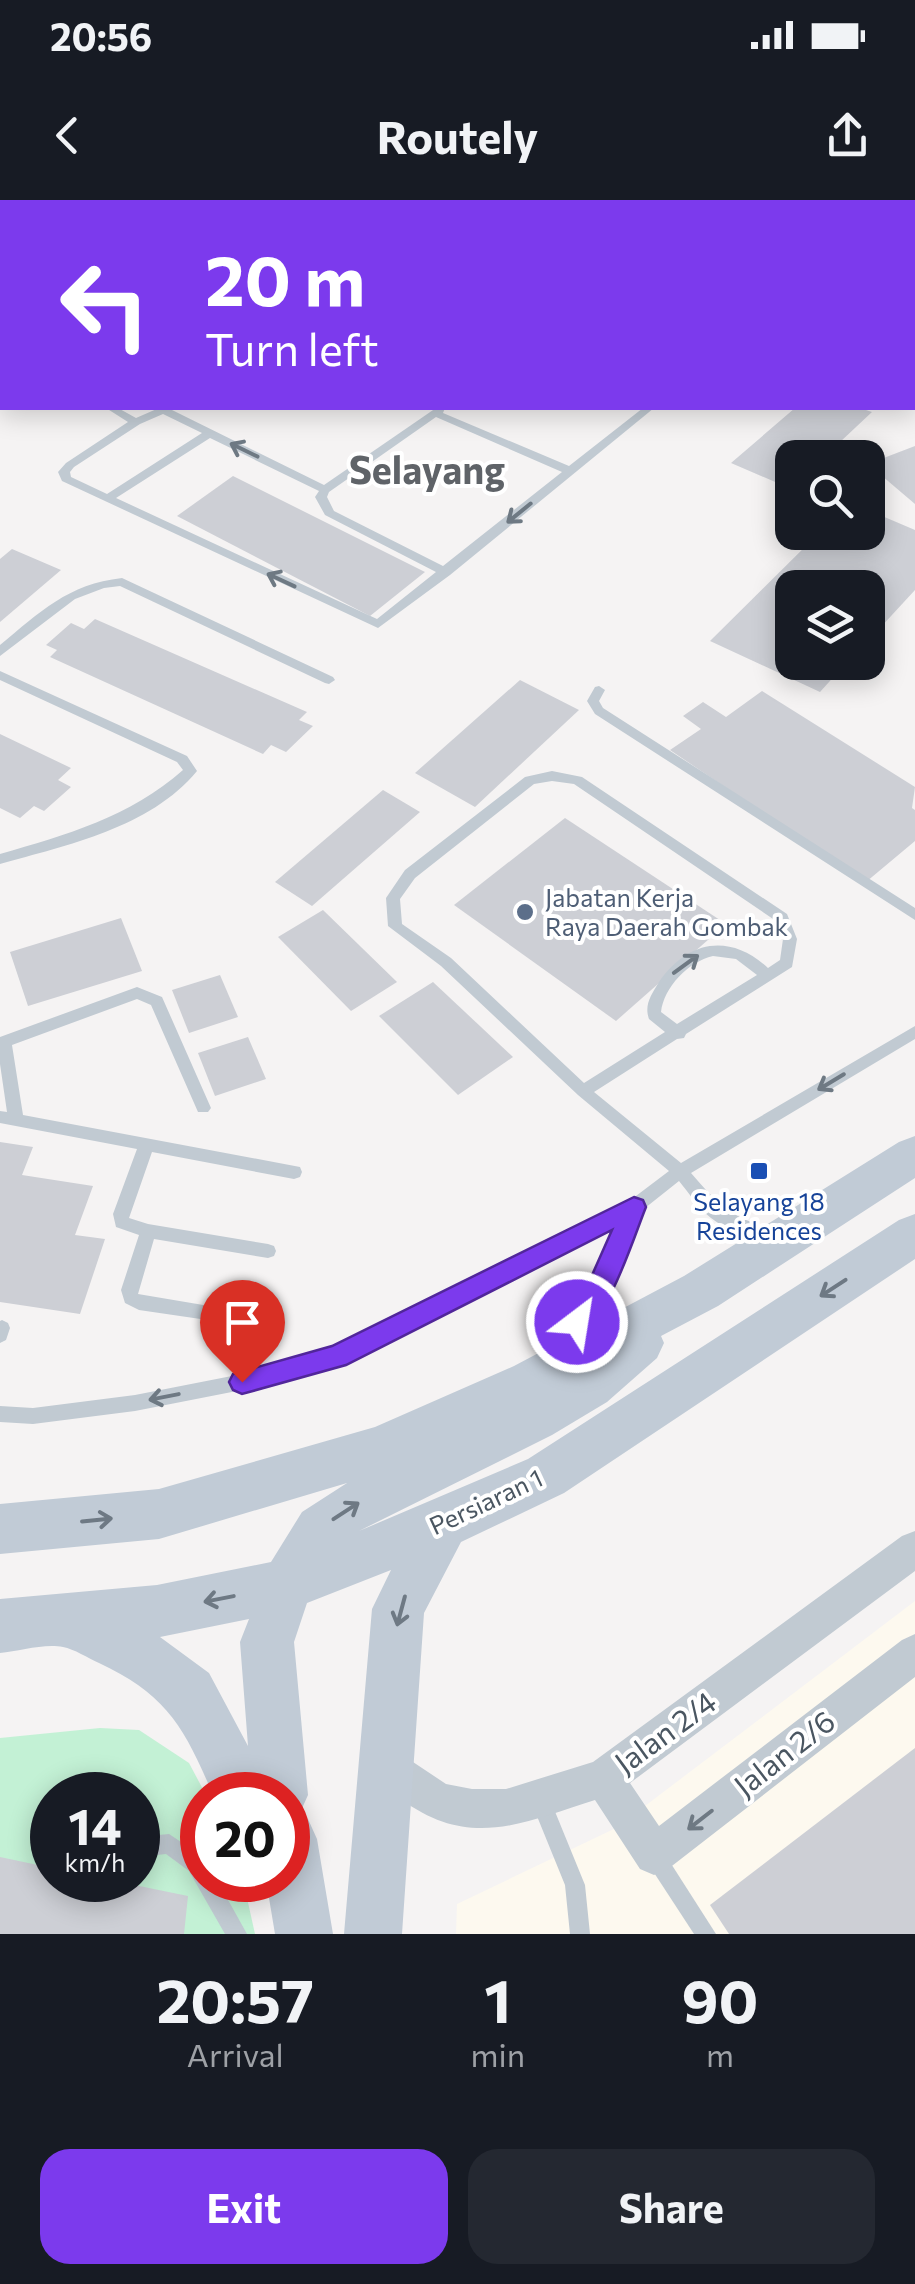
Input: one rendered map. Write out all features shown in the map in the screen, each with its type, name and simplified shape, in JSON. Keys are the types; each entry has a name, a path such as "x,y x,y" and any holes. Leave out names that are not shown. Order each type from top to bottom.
{"main road":[{"path":"0,1529 159,1514 381,1449 531,1382 701,1291 915,1155"},
{"name":"Persiaran 1","path":"0,1626 157,1612 287,1586 443,1524 546,1476 915,1234"},
{"path":"278,1772 267,1642 287,1586 320,1530 350,1506 535,1419 590,1386 701,1291"},
{"path":"376,1931 398,1609 443,1524"},
{"path":"63,1620 155,1664 180,1682 201,1706 231,1772"},
{"path":"272,1902 279,1934"},
{"path":"299,1902 304,1934"}],"street":[{"name":"Jalan 2/4","path":"388,1766 438,1802 472,1810 506,1809 604,1778 915,1549"},
{"name":"Jalan 2/6","path":"654,1855 915,1653"},
{"path":"604,1778 654,1855"}],"lane":[{"path":"114,410 136,422"},
{"path":"163,410 136,422 64,472 66,478 369,622 386,622 646,410"},
{"path":"167,410 325,490"},
{"path":"446,572 329,513 321,497 325,490 439,410 570,471"},
{"path":"108,498 210,433"},
{"path":"0,652 78,588 99,582 122,582 329,680"},
{"path":"0,675 182,759 190,771 179,783 102,830 2,856"},
{"path":"598,690 593,701 599,712 915,915"},
{"path":"583,1091 787,963 790,939 782,918 577,780 552,776 530,780 410,874 393,898 395,926 446,962 583,1091 680,1171 715,1212 746,1230 781,1240"},
{"path":"679,1034 654,1015 652,1006 671,974 703,951 736,952 753,960 768,976"},
{"path":"203,1108 157,1001 148,996 137,993 2,1042 8,1118 294,1172"},
{"path":"0,1414 33,1416 136,1403 277,1375 337,1356 634,1207 680,1171 915,1032"},
{"path":"147,1144 121,1214 128,1228 268,1250"},
{"path":"531,1382 591,1308 634,1207"},
{"path":"148,1232 129,1290 131,1298 140,1303 221,1315"},
{"path":"540,1800 575,1885 580,1934"},
{"path":"654,1855 706,1934"},
{"path":"218,1902 237,1934"}],"shaded area":[{"path":"915,1601 915,1934 456,1934 457,1904 616,1828"}],"green space":[{"path":"100,1728 139,1730 189,1763 194,1772 180,1772 180,1902 248,1902 255,1934 0,1934 0,1738"}],"building":[{"path":"793,410 872,412 842,440 775,440 775,482 731,463"},
{"path":"915,446 915,504 885,478 885,457"},
{"path":"233,476 425,572 370,616 177,516"},
{"path":"885,517 915,530 915,590 885,623 885,570 782,570 802,550 885,550"},
{"path":"12,549 61,570 0,622 0,559"},
{"path":"775,577 775,671 710,641"},
{"path":"95,619 307,712 299,720 313,726 286,752 271,745 263,754 50,657 57,650 46,645 71,623 84,629"},
{"path":"520,680 579,710 475,807 415,773"},
{"path":"794,680 831,680 820,692"},
{"path":"762,691 915,787 915,841 866,882 670,750 701,729 683,716 703,702 726,717"},
{"path":"0,734 71,768 58,780 71,787 44,811 34,806 20,818 0,808"},
{"path":"383,790 420,812 312,906 275,882"},
{"path":"565,818 726,924 616,1021 454,905"},
{"path":"323,910 397,982 351,1011 278,937"},
{"path":"121,918 142,971 28,1006 10,952"},
{"path":"220,975 238,1017 189,1033 172,990"},
{"path":"433,982 513,1057 458,1095 379,1016"},
{"path":"248,1037 266,1079 215,1096 198,1053"},
{"path":"0,1142 33,1147 22,1175 93,1186 75,1235 105,1239 80,1314 0,1302"},
{"path":"915,1748 915,1934 729,1934 710,1905"},
{"path":"0,1857 30,1863 30,1902 160,1902 160,1890 180,1894 180,1902 187,1902 184,1934 0,1934"}],"place":[{"name":"Jabatan Kerja Raya Daerah Gombak","path":"525,912"},
{"name":"Selayang 18 Residences","path":"759,1171"}],"district":[{"name":"Selayang","path":"427,471"}],"route":[{"path":"242,1382 337,1356 634,1207 591,1308 577,1322"}]}
